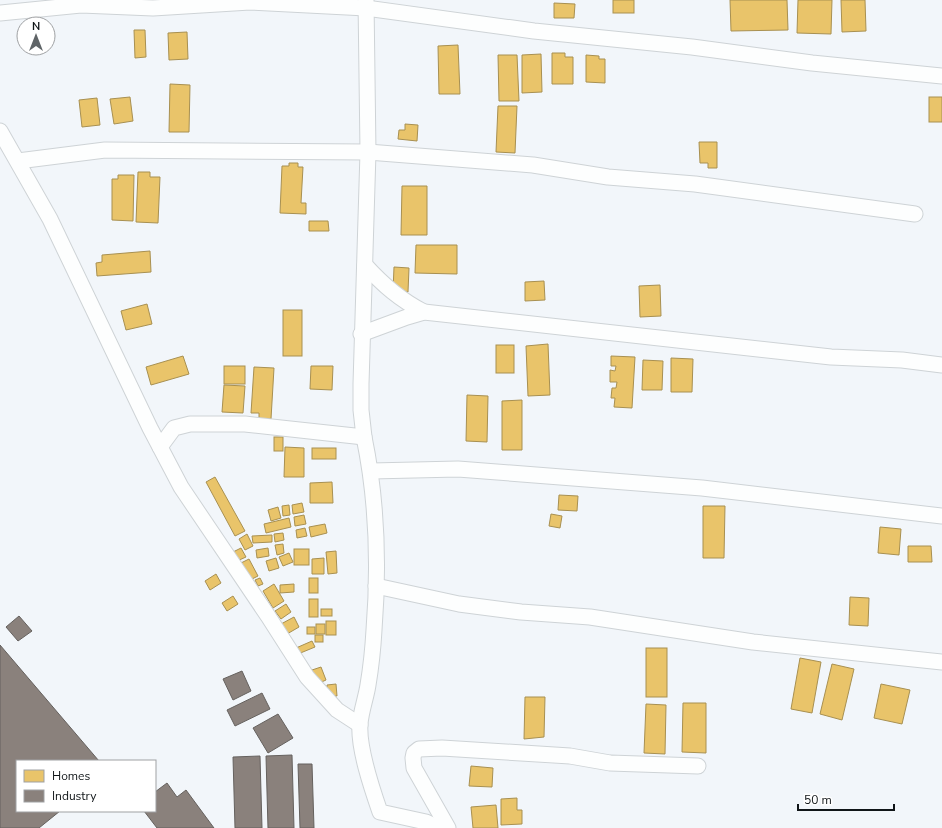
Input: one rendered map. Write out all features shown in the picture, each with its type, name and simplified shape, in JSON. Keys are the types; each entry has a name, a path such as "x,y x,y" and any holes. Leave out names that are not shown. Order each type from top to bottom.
{"street":[{"path":"0,14 82,5 153,8 250,2 366,4 573,35 692,47 812,63 942,76"},
{"path":"366,4 368,152 365,265 361,334 361,410 364,437 371,471 375,517 376,586 370,662 360,724 364,756 380,812 426,822 439,828"},
{"path":"0,131 50,219 160,447 181,487 268,616 307,677 337,710 360,724"},
{"path":"18,161 105,150 368,152 533,165 608,177 695,184 915,214"},
{"path":"365,265 386,287 406,303 424,312 610,331 831,357 902,360 942,365"},
{"path":"361,334 424,312"},
{"path":"160,447 174,428 190,424 245,424 364,437"},
{"path":"371,471 458,469 702,488 942,516"},
{"path":"376,586 459,604 521,612 590,617 753,642 942,662"},
{"path":"448,828 414,768 414,753 419,749 442,748 570,756 610,763 698,766"}],"building: Homes":[{"path":"613,0 634,0 634,13 613,13"},
{"path":"730,0 787,0 788,30 731,31"},
{"path":"798,0 832,0 831,34 797,33"},
{"path":"841,0 865,0 866,31 842,32"},
{"path":"554,3 575,4 574,18 554,18"},
{"path":"134,30 145,30 146,57 135,58"},
{"path":"187,32 188,59 169,60 168,33"},
{"path":"458,45 460,94 439,94 438,46"},
{"path":"552,53 565,53 565,57 573,57 573,84 552,84"},
{"path":"541,54 542,92 522,93 522,55"},
{"path":"498,55 517,55 519,101 499,101"},
{"path":"586,55 599,56 599,59 605,59 605,83 586,82"},
{"path":"170,84 190,85 189,132 169,132"},
{"path":"130,97 133,121 114,124 110,99"},
{"path":"929,97 942,97 942,122 929,122"},
{"path":"97,98 100,125 82,127 79,100"},
{"path":"498,106 517,106 515,153 496,152"},
{"path":"405,124 418,125 417,141 398,139 399,130 405,130"},
{"path":"699,142 717,142 717,168 708,168 708,163 700,163"},
{"path":"289,163 298,163 298,167 303,167 301,203 306,203 306,214 280,213 282,166 289,166"},
{"path":"138,172 150,172 150,177 160,177 158,223 136,222"},
{"path":"118,175 134,175 133,221 112,220 112,179 118,179"},
{"path":"402,186 427,186 427,235 401,235"},
{"path":"309,221 328,221 329,231 309,231"},
{"path":"416,245 457,245 457,274 415,273"},
{"path":"150,251 151,272 97,276 96,263 102,262 102,255"},
{"path":"394,267 409,268 408,292 393,291"},
{"path":"544,281 545,300 525,301 525,282"},
{"path":"660,285 661,316 640,317 639,286"},
{"path":"147,304 152,324 126,330 121,311"},
{"path":"283,310 302,310 302,356 283,356"},
{"path":"548,344 550,395 528,396 526,346"},
{"path":"496,345 514,345 514,373 496,373"},
{"path":"183,356 189,374 151,385 146,367"},
{"path":"611,356 635,357 632,408 614,407 615,398 611,398 612,388 616,388 617,382 610,382 610,370 615,371 616,366 611,366"},
{"path":"671,358 693,359 692,392 671,392"},
{"path":"643,360 663,361 662,390 642,390"},
{"path":"224,366 245,366 245,384 224,384"},
{"path":"311,366 333,366 332,390 310,389"},
{"path":"254,367 274,368 271,419 259,419 259,413 251,413"},
{"path":"224,385 245,386 243,413 222,412"},
{"path":"467,395 488,396 487,442 466,441"},
{"path":"522,400 522,450 502,450 502,401"},
{"path":"274,437 283,437 283,451 274,451"},
{"path":"285,447 304,448 304,477 284,477"},
{"path":"312,448 336,448 336,459 312,459"},
{"path":"215,477 245,531 235,536 206,482"},
{"path":"332,482 333,503 310,503 310,483"},
{"path":"559,495 578,496 577,511 558,510"},
{"path":"302,503 304,512 293,514 292,505"},
{"path":"289,505 290,515 283,516 282,506"},
{"path":"703,506 725,506 724,558 703,558"},
{"path":"278,507 281,518 271,521 268,510"},
{"path":"551,514 562,516 560,528 549,526"},
{"path":"304,515 306,524 295,526 294,517"},
{"path":"289,518 291,527 266,533 264,524"},
{"path":"325,524 327,533 311,537 309,527"},
{"path":"880,527 901,529 899,555 878,553"},
{"path":"305,528 307,536 297,538 296,530"},
{"path":"283,533 284,540 275,542 274,534"},
{"path":"247,534 253,546 245,550 239,539"},
{"path":"272,535 272,542 253,543 252,536"},
{"path":"283,544 284,553 277,555 275,545"},
{"path":"908,546 931,546 932,562 908,562"},
{"path":"241,548 246,557 237,561 233,552"},
{"path":"268,548 269,556 257,558 256,550"},
{"path":"294,549 309,549 309,565 294,565"},
{"path":"336,551 337,573 328,574 326,552"},
{"path":"289,553 293,562 283,566 279,557"},
{"path":"276,558 279,568 269,571 266,561"},
{"path":"324,558 324,574 312,574 312,559"},
{"path":"249,559 258,576 248,581 239,564"},
{"path":"216,574 221,583 210,590 205,581"},
{"path":"260,578 263,584 258,586 255,580"},
{"path":"309,578 318,578 318,593 309,593"},
{"path":"274,584 284,601 273,608 263,591"},
{"path":"294,584 294,592 280,593 280,585"},
{"path":"233,596 238,604 227,611 222,603"},
{"path":"850,597 869,598 868,626 849,625"},
{"path":"309,599 318,599 318,617 309,617"},
{"path":"286,604 291,612 281,619 275,611"},
{"path":"321,609 332,609 332,616 321,616"},
{"path":"294,617 299,627 287,634 281,624"},
{"path":"326,621 336,621 336,635 326,635"},
{"path":"316,624 325,624 325,634 316,634"},
{"path":"307,627 315,627 315,634 307,634"},
{"path":"315,635 323,635 323,642 315,642"},
{"path":"312,641 315,647 298,654 296,648"},
{"path":"646,648 667,648 667,697 646,697"},
{"path":"800,658 821,662 812,713 791,709"},
{"path":"832,664 854,669 842,720 820,714"},
{"path":"321,667 326,680 317,684 312,670"},
{"path":"336,684 337,696 327,696 327,685"},
{"path":"881,684 910,690 902,724 874,718"},
{"path":"525,697 545,697 544,737 524,739"},
{"path":"683,703 706,703 706,753 682,752"},
{"path":"646,704 666,705 665,754 644,753"},
{"path":"471,766 493,768 492,787 469,786"},
{"path":"517,798 517,810 522,810 522,824 501,825 501,799"},
{"path":"496,805 498,828 473,828 471,807"}],"building: Industry":[{"path":"19,616 32,631 18,641 6,627"},
{"path":"0,645 98,760 16,760 16,812 59,812 39,828 0,828"},
{"path":"242,671 251,691 233,700 223,679"},
{"path":"262,693 270,709 235,726 227,710"},
{"path":"278,714 293,738 268,753 253,728"},
{"path":"292,755 294,828 268,828 266,756"},
{"path":"260,756 262,828 235,828 233,757"},
{"path":"298,764 312,764 314,828 300,828"},
{"path":"167,783 177,797 186,790 214,828 157,828 145,812 156,812 156,791"}]}
